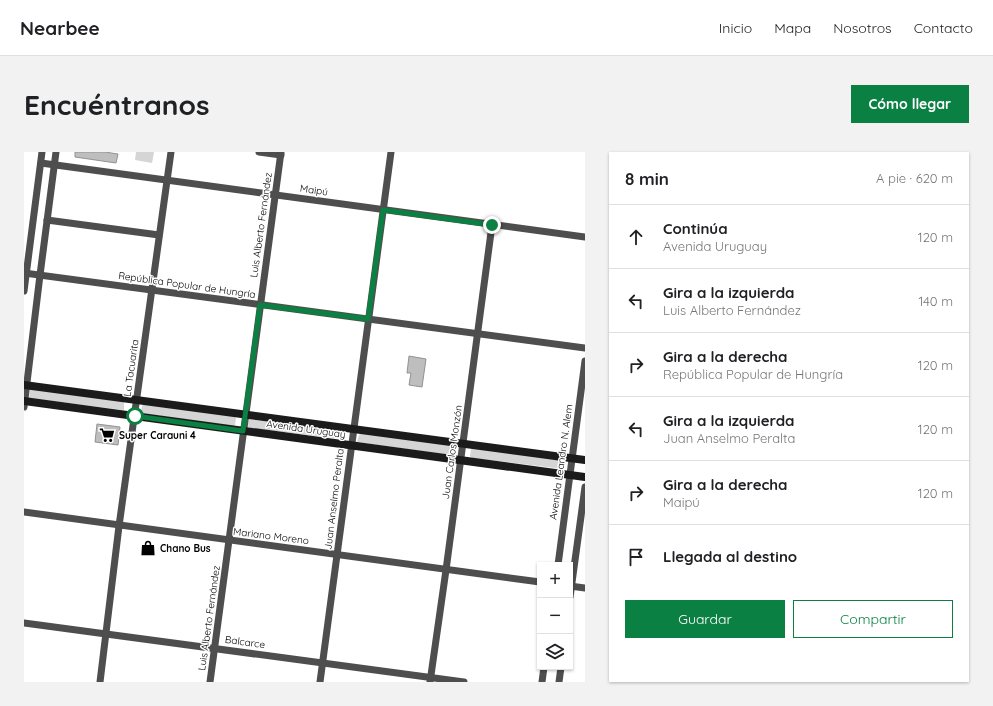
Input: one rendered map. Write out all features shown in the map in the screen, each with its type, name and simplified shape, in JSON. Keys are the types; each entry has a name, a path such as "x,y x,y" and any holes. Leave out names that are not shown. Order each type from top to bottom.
{"street":[{"path":"24,291 42,152"},
{"path":"24,403 56,152"},
{"name":"La Tacuarita","path":"100,682 119,526 171,152"},
{"path":"259,152 281,153"},
{"name":"Juan Anselmo Peralta","path":"320,682 390,152"},
{"name":"Luis Alberto Fernández","path":"210,682 281,153"},
{"name":"Maipú","path":"41,164 585,237"},
{"path":"47,220 159,235"},
{"name":"Juan Carlos Monzón","path":"430,680 492,225"},
{"name":"República Popular de Hungría","path":"25,274 585,348"},
{"name":"Avenida Leandro N. Alem","path":"558,562 585,361"},
{"name":"Avenida Uruguay","path":"26,385 585,460"},
{"name":"Avenida Uruguay","path":"24,403 135,416 585,477"},
{"path":"573,572 585,487"},
{"name":"Mariano Moreno","path":"24,512 537,582"},
{"path":"573,586 585,588"},
{"name":"Balcarce","path":"24,623 322,662 430,680 464,682"},
{"path":"542,682 544,670"},
{"path":"559,682 561,670"}],"shaded area":[{"path":"136,152 154,152 152,163 135,160"},
{"path":"32,389 123,401 124,410 29,398 30,390"},
{"path":"144,404 234,416 236,418 235,425 233,426 141,413 142,406"},
{"path":"249,419 343,432 342,438 250,428 248,427"},
{"path":"361,433 451,445 453,447 452,454 450,455 357,442"},
{"path":"473,447 564,459 564,468 472,458 470,456 471,449"}],"building":[{"path":"75,152 105,152 118,154 116,163 75,157"},
{"path":"409,356 426,359 422,387 409,385 411,373 407,373"},
{"name":"Super Carauni 4","path":"97,424 120,427 118,445 95,442"}],"place":[{"name":"Super Carauni 4","path":"107,435"},
{"name":"Chano Bus","path":"148,548"}],"route":[{"path":"135,416 243,431 260,305 368,319 383,210 492,225"}]}
